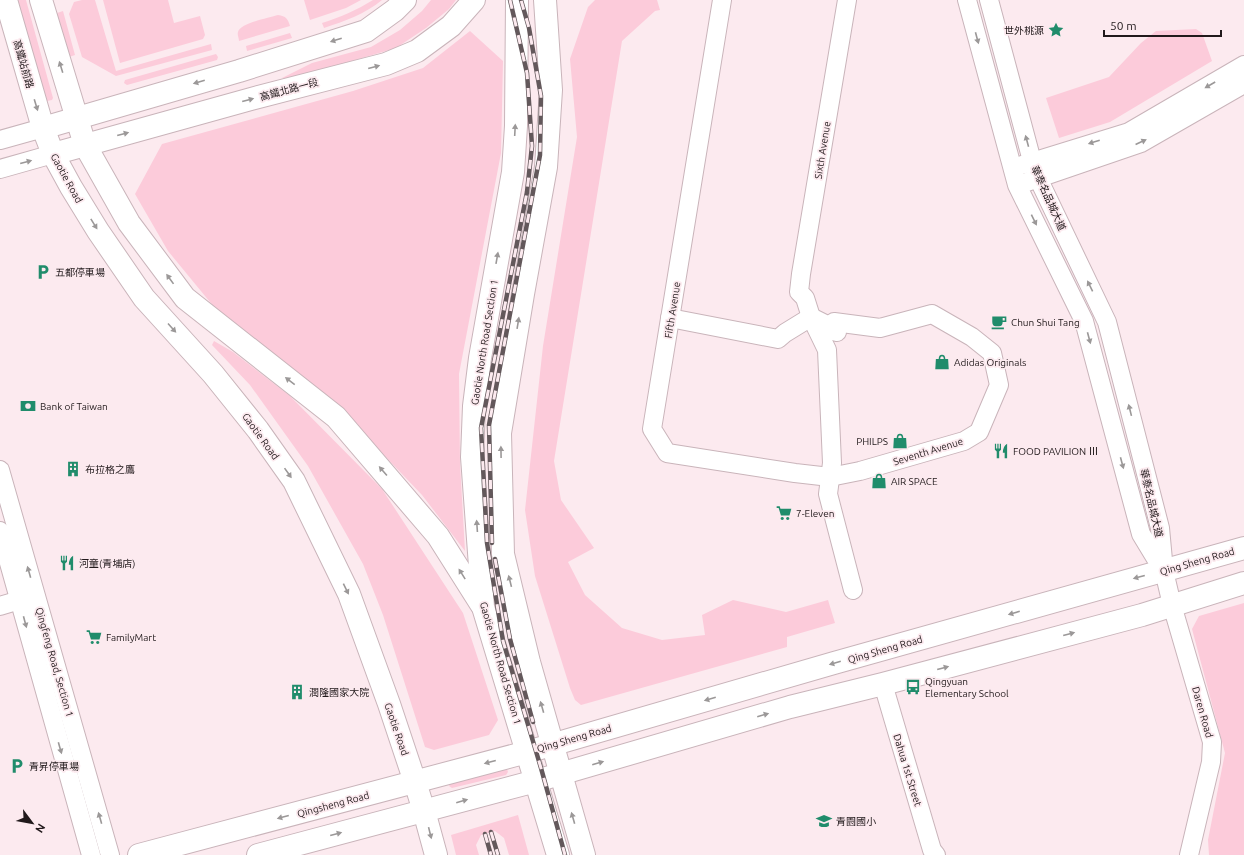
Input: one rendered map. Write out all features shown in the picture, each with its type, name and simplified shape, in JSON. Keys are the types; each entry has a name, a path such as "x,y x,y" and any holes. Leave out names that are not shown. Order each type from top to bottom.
{"street":[{"name":"高鐵站前路","path":"6,0 43,128"},
{"path":"41,0 85,145 129,223 185,298 336,417 438,536 483,607"},
{"path":"0,140 239,71 366,31 395,10 405,0"},
{"name":"高鐵北路一段","path":"53,154 386,64 417,51 451,26 474,0"},
{"name":"Gaotie North Road Section 1","path":"517,0 516,126 513,172 480,358 474,406 472,458 483,607 558,855"},
{"path":"545,0 551,90 546,167 522,294 500,433 503,554 529,662 584,855"},
{"name":"Fifth Avenue","path":"676,315 722,0"},
{"name":"Fifth Avenue","path":"732,0 676,315 652,429 667,453 795,473 831,472"},
{"name":"Sixth Avenue","path":"847,0 799,292 805,298 811,317 827,350 831,472 828,494 853,590"},
{"name":"Sixth Avenue","path":"805,298 810,292 855,0"},
{"name":"華泰名品城大道","path":"967,0 1015,177 1084,321 1141,534 1164,571"},
{"name":"華泰名品城大道","path":"989,0 1032,161 1038,178 1107,322 1160,528 1164,571"},
{"path":"1015,177 1032,161 1129,132 1244,65"},
{"path":"1015,177 1038,178 1141,142 1244,84"},
{"name":"Gaotie Road","path":"43,128 53,154 71,187 98,231 144,298 213,374 258,430 294,481 349,594 389,704 415,782"},
{"path":"0,169 53,154"},
{"name":"Seventh Avenue","path":"811,317 829,326 834,322 880,328 932,314 972,338 992,353 999,385 979,432 964,441 860,471 831,472"},
{"path":"676,315 778,339 811,317"},
{"name":"Qingfeng Road, Section 1","path":"0,470 27,598 91,855"},
{"name":"Qingfeng Road, Section 1","path":"0,531 27,598 110,855"},
{"name":"Qing Sheng Road","path":"527,752 1244,548"},
{"name":"Daren Road","path":"1164,571 1172,605 1212,742 1211,762 1189,855"},
{"path":"258,855 536,781 790,707 883,684 1142,614 1244,583"},
{"path":"0,606 27,598"},
{"name":"Dahua 1st Street","path":"883,684 932,850 936,855"},
{"name":"Qingsheng Road","path":"139,855 527,752"},
{"path":"415,782 436,855"}],"shaded area":[{"path":"18,0 26,0 53,98 52,100 47,101 46,99"},
{"path":"82,0 95,0 116,71 211,44 212,50 116,76 82,57 69,14 74,2"},
{"path":"103,0 168,0 174,23 200,16 205,35 203,39 120,63"},
{"path":"304,0 361,0 346,8 310,20"},
{"path":"373,0 382,0 362,13 324,28 322,23 349,13"},
{"path":"431,0 456,0 449,9 426,28 396,48 294,78 282,78 312,63 371,47 400,30 422,11"},
{"path":"595,0 657,0 660,10 655,11 622,41 554,461 561,500 594,548 568,562 585,595 622,628 662,640 705,635 702,615 733,600 786,612 828,600 835,623 787,637 787,647 581,705 575,700 570,688 535,576 525,510 543,346 577,137 570,59 588,7"},
{"path":"63,11 75,55 69,57 57,13"},
{"path":"278,15 286,18 290,26 239,41 238,32 244,26 255,21"},
{"path":"1196,29 1202,33 1212,61 1110,122 1059,138 1046,98 1109,77 1141,43 1156,31"},
{"path":"470,31 503,61 501,153 459,374 460,464 465,551 422,495 360,430 219,313 168,251 135,194 162,144 353,91 423,68"},
{"path":"290,33 292,38 247,51 246,46"},
{"path":"216,54 218,57 217,60 127,85 124,83 125,80"},
{"path":"214,341 233,352 290,396 382,489 463,613 498,720 489,735 434,750 425,747 383,615 363,564 308,466 250,385 212,345"},
{"path":"1244,603 1244,855 1209,855 1208,840 1225,753 1192,629 1199,616"},
{"path":"504,768 507,769 508,772 506,775 452,788 449,786 451,782"},
{"path":"518,815 529,855 509,855 504,838 495,831 481,835 476,845 479,855 456,855 451,835"}],"railway":[{"path":"510,0 527,73 532,146 527,192 481,428 487,543 503,641 565,855"},
{"path":"492,543 489,425 540,155 541,96 529,28 521,0"},
{"path":"495,559 510,639 533,722"},
{"path":"491,832 498,855"},
{"path":"485,834 491,855"}],"place":[{"name":"世外桃源","path":"1056,30"},
{"name":"五都停車場","path":"43,272"},
{"name":"Chun Shui Tang","path":"999,322"},
{"name":"Adidas Originals","path":"942,362"},
{"name":"Bank of Taiwan","path":"28,406"},
{"name":"PHILPS","path":"900,441"},
{"name":"FOOD PAVILION Ⅲ","path":"1001,451"},
{"name":"布拉格之鷹","path":"73,469"},
{"name":"AIR SPACE","path":"879,481"},
{"name":"7-Eleven","path":"784,513"},
{"name":"河童(青埔店)","path":"67,563"},
{"name":"FamilyMart","path":"94,637"},
{"name":"Qingyuan Elementary School","path":"913,687"},
{"name":"潤隆國家大院","path":"297,692"},
{"name":"青昇停車場","path":"17,766"},
{"name":"青園國小","path":"824,821"}]}
